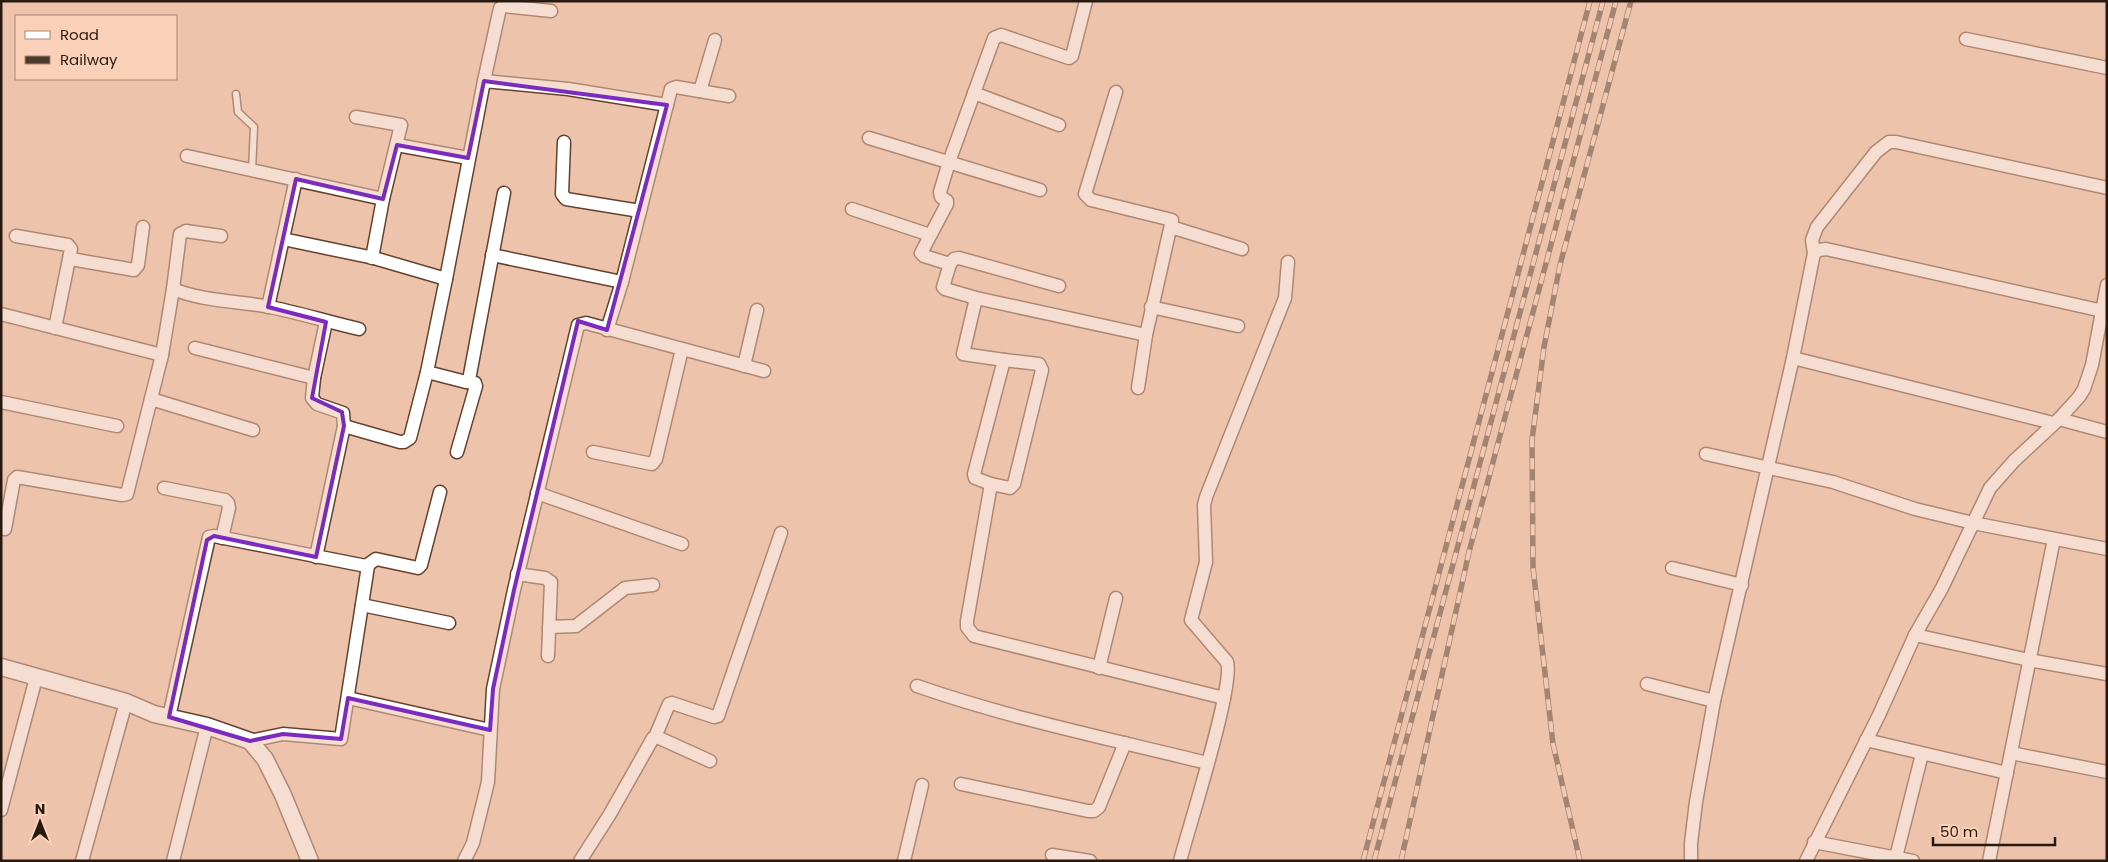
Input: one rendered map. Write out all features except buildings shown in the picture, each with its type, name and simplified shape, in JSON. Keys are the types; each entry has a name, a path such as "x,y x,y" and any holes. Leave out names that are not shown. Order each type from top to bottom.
{"street":[{"path":"950,264 921,254 947,202 940,195 949,162 994,38 998,35 1069,58 1072,56 1086,1"},
{"path":"344,426 400,442 408,440 427,372 468,158 500,8 504,6 551,11"},
{"path":"1966,39 2107,68"},
{"path":"700,91 715,40"},
{"path":"484,81 568,89 667,105"},
{"path":"607,330 622,282 673,87 729,96"},
{"path":"1116,92 1085,194 1091,200 1169,218 1173,222 1151,307 1138,388"},
{"path":"974,93 1059,125"},
{"path":"356,117 401,125 383,199 372,258"},
{"path":"869,138 1040,190"},
{"path":"564,142 562,194 566,199 640,211"},
{"path":"1691,861 1691,843 1696,802 1714,701 1742,585 1766,467 1792,358 1814,253 1812,240 1817,227 1876,152 1889,142 2107,188"},
{"path":"397,145 468,158"},
{"path":"187,156 383,199"},
{"path":"268,307 296,179"},
{"path":"467,382 504,193"},
{"path":"852,210 930,235"},
{"path":"71,259 134,270 138,265 143,226"},
{"path":"1171,227 1242,249"},
{"path":"5,529 14,480 17,476 122,495 128,494 162,355 174,289 180,234 186,231 221,236"},
{"path":"16,236 68,245 71,248 71,259 56,328"},
{"path":"283,239 372,258 446,280"},
{"path":"1814,253 1826,248 2104,311"},
{"path":"492,255 622,282"},
{"path":"1059,286 959,258 954,259 950,264 944,288 976,298 1146,335"},
{"path":"1180,861 1224,698 1229,669 1227,662 1191,620 1206,562 1204,504 1285,298 1288,262"},
{"path":"1806,861 1866,740 1914,635 1942,588 1995,482 2079,397 2088,379 2092,365 2104,311 2107,285"},
{"path":"174,289 194,297 236,301 268,307 359,329"},
{"path":"976,298 963,354 1039,364 1042,370 1014,484 1008,488 975,478 974,474 1004,360"},
{"path":"1151,307 1238,326"},
{"path":"744,366 757,310"},
{"path":"1,314 162,355"},
{"path":"316,557 344,426 343,413 313,401 314,378 326,322"},
{"path":"464,861 473,843 488,782 493,689 517,574 578,325 586,324 764,371"},
{"path":"195,348 314,378"},
{"path":"593,452 652,464 656,459 682,349"},
{"path":"1792,358 2107,432"},
{"path":"427,372 475,384 476,386 457,452"},
{"path":"151,399 253,430"},
{"path":"1,402 117,426"},
{"path":"1706,454 1833,482 1903,506 1973,523 2107,550"},
{"path":"991,484 967,628 974,636 1224,698"},
{"path":"164,488 225,500 229,508 222,538"},
{"path":"250,741 283,734 340,739 368,566 372,560 376,559 420,567 440,492"},
{"path":"536,493 682,544"},
{"path":"580,861 655,737 669,704 672,703 714,717 718,716 781,533"},
{"path":"169,717 210,537 214,536 368,566"},
{"path":"1989,861 2054,539"},
{"path":"1672,568 1742,585"},
{"path":"517,574 545,578 551,582 548,656"},
{"path":"549,627 576,626 625,588 652,585"},
{"path":"1099,668 1116,598"},
{"path":"362,606 449,623"},
{"path":"1914,635 2029,660 2107,674"},
{"path":"1,667 126,702 154,714 207,726 250,741 265,758 310,861"},
{"path":"1,810 36,678"},
{"path":"1647,684 1714,701"},
{"path":"918,686 967,702 1207,763"},
{"path":"348,698 490,730"},
{"path":"82,861 126,702"},
{"path":"173,861 207,726"},
{"path":"655,737 710,761"},
{"path":"1866,740 2007,773"},
{"path":"961,784 1088,812 1094,811 1099,807 1125,743"},
{"path":"2011,753 2107,772"},
{"path":"1895,859 1922,754"},
{"path":"904,861 922,785"},
{"path":"1814,842 1913,861"},
{"path":"1052,855 1090,861"}],"lane":[{"path":"236,94 238,112 254,127 252,170"}],"highlighted area":[{"path":"484,81 667,105 607,330 578,321 514,590 493,689 490,730 348,698 341,739 283,734 250,741 169,717 207,540 214,536 316,557 344,426 342,412 312,398 326,322 268,307 296,179 383,199 397,145 468,158"}],"railway":[{"path":"1363,861 1590,1"},
{"path":"1374,861 1603,1"},
{"path":"1401,861 1469,552 1616,1"},
{"path":"1580,861 1553,744 1533,567 1532,440 1544,347 1560,265 1631,1"}]}
